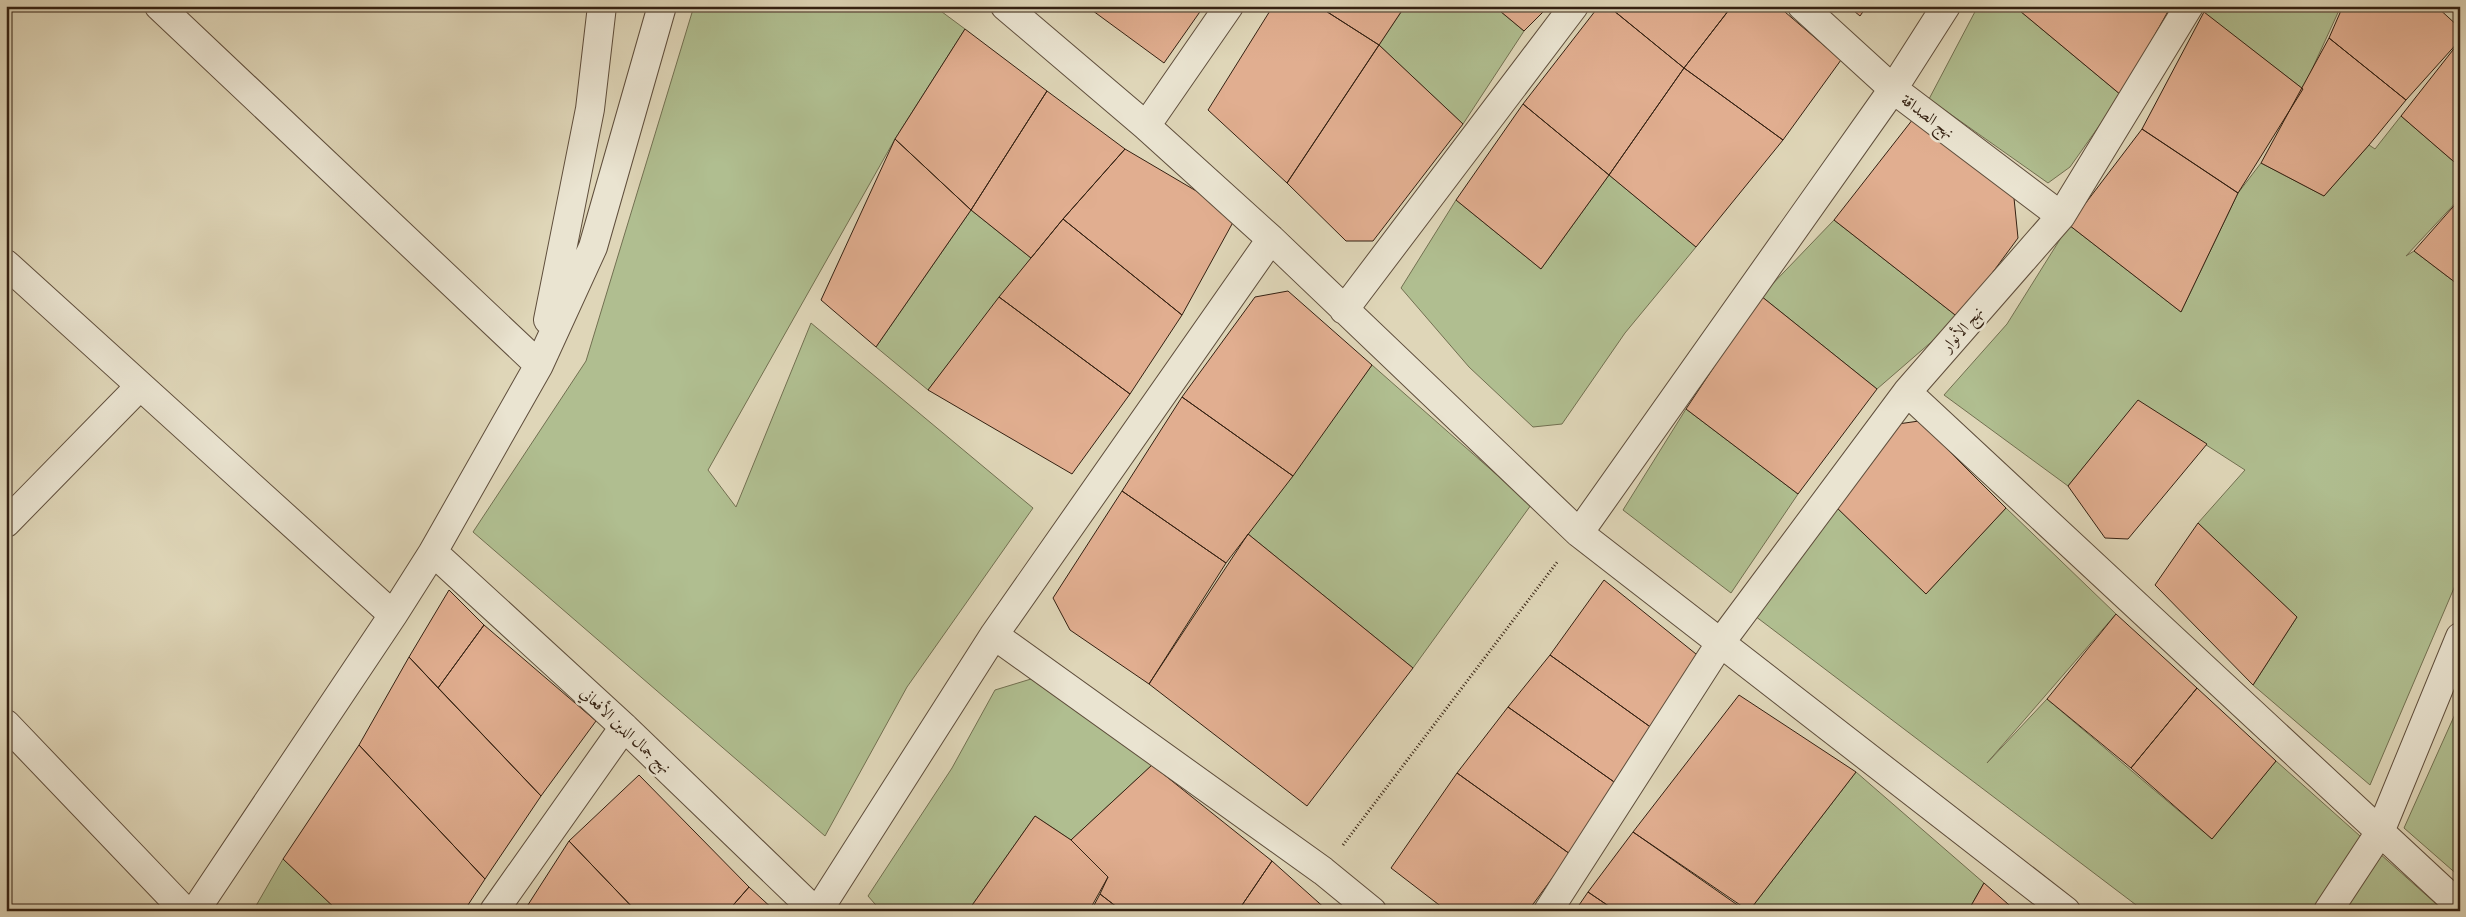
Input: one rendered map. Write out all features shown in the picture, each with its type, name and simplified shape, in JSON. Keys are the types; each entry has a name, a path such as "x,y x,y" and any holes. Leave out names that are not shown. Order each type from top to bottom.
{"street":[{"path":"159,6 539,365"},
{"path":"539,365 590,109 602,6"},
{"path":"195,911 433,552 539,365 593,247 662,6"},
{"path":"1005,6 1146,126 1271,239 1579,532 2066,911"},
{"path":"1146,126 1229,6"},
{"path":"1344,310 1574,6"},
{"name":"نهج الصداقة","path":"1802,6 1893,89 2061,216"},
{"path":"1579,532 1893,89 1946,6"},
{"name":"نهج الأنوار","path":"1548,911 1721,642 1907,392 2061,216 2189,6"},
{"path":"817,911 994,635 1271,239"},
{"path":"6,264 393,615"},
{"path":"6,522 140,386"},
{"path":"1907,392 2460,906"},
{"name":"نهج جمال الدين الأفعاني","path":"433,552 624,727 817,911"},
{"path":"994,635 1323,871 1372,911"},
{"path":"2328,911 2380,832 2460,637"},
{"path":"6,724 185,911"},
{"path":"494,911 624,727"}],"path":[{"path":"1323,871 1579,532"}],"green space":[{"path":"694,6 934,6 965,29 895,139 708,470 736,507 811,323 1033,508 907,687 825,836 473,532 586,361"},
{"path":"1405,6 1494,6 1524,31 1463,124 1379,45"},
{"path":"1978,6 2014,6 2121,95 2070,167 2048,183 1929,99"},
{"path":"2208,6 2341,6 2303,89 2204,13"},
{"path":"2401,116 2460,167 2460,198 2406,256 2414,251 2460,286 2460,574 2370,785 2253,685 2297,617 2198,523 2245,470 2138,401 2068,486 1944,395 2007,324 2069,225 2181,312 2238,193 2261,163 2324,196 2369,145 2375,149"},
{"path":"1609,175 1696,247 1625,333 1562,424 1533,427 1469,367 1401,288 1456,200 1541,269"},
{"path":"971,210 1031,258 928,390 876,347"},
{"path":"1834,220 1959,318 1877,389 1761,296"},
{"path":"1372,365 1531,505 1413,668 1248,534"},
{"path":"1686,409 1798,494 1731,593 1623,510"},
{"path":"1833,504 1926,594 2006,508 2116,614 1987,763 2047,699 2212,839 2276,761 2444,911 2144,911 1755,616"},
{"path":"1031,679 1152,765 1071,840 1035,816 968,911 881,911 868,896 952,768 995,690"},
{"path":"2460,703 2460,877 2404,828"},
{"path":"1856,772 1984,883 1968,911 1749,911"},
{"path":"283,859 338,911 253,911"}],"building":[{"path":"1090,6 1204,6 1164,63 1089,8"},
{"path":"1273,6 1318,6 1379,45 1287,183 1208,110"},
{"path":"1318,6 1405,6 1379,45"},
{"path":"1494,6 1549,6 1524,31"},
{"path":"1599,6 1608,6 1684,68 1609,175 1523,104"},
{"path":"1608,6 1732,6 1684,68"},
{"path":"1732,6 1778,6 1841,60 1783,140 1684,68"},
{"path":"1848,6 1867,6 1860,16"},
{"path":"2014,6 2171,6 2121,95"},
{"path":"2343,6 2436,6 2460,28 2460,40 2406,100 2329,38"},
{"path":"2204,12 2303,89 2238,193 2142,129"},
{"path":"965,29 1047,91 971,210 895,139"},
{"path":"2329,38 2406,100 2324,196 2261,163"},
{"path":"2460,41 2460,167 2401,116"},
{"path":"1379,45 1463,124 1373,241 1346,241 1287,183"},
{"path":"1684,68 1783,140 1696,247 1609,175"},
{"path":"1047,91 1125,149 1031,258 971,210"},
{"path":"1523,104 1609,175 1541,269 1456,200"},
{"path":"1913,119 2014,198 2018,238 1959,318 1834,220"},
{"path":"2142,129 2238,193 2181,312 2069,225"},
{"path":"895,139 971,210 876,347 821,300"},
{"path":"1125,149 1237,215 1182,315 1063,219"},
{"path":"2460,199 2460,286 2414,251"},
{"path":"1063,219 1182,315 1130,394 999,297"},
{"path":"1288,291 1372,365 1293,476 1182,397 1255,297"},
{"path":"1761,296 1877,389 1798,494 1686,409"},
{"path":"999,297 1130,394 1072,474 928,390"},
{"path":"1182,397 1293,476 1226,563 1122,491"},
{"path":"2138,400 2207,444 2128,539 2105,538 2068,486"},
{"path":"1919,421 2006,508 1926,594 1833,504 1884,426"},
{"path":"1122,491 1226,563 1149,684 1070,630 1053,598"},
{"path":"2198,523 2297,617 2253,685 2155,585"},
{"path":"1248,534 1413,668 1307,806 1149,684"},
{"path":"1604,580 1701,658 1656,731 1550,655"},
{"path":"449,590 484,625 438,688 409,657"},
{"path":"2116,614 2197,688 2131,768 2047,699"},
{"path":"484,625 596,721 541,796 438,688"},
{"path":"1550,655 1656,731 1617,784 1508,707"},
{"path":"409,657 541,796 485,879 359,745"},
{"path":"2197,688 2276,761 2212,839 2131,768"},
{"path":"1739,695 1856,772 1749,911 1633,832"},
{"path":"1508,707 1617,784 1570,854 1457,773"},
{"path":"359,745 485,879 464,911 338,911 283,859"},
{"path":"1152,765 1272,861 1238,911 1122,911 1100,894 1108,877 1071,840"},
{"path":"1457,773 1570,854 1528,911 1447,911 1391,868"},
{"path":"639,775 749,887 728,911 636,911 569,841"},
{"path":"1035,816 1071,840 1108,877 1089,911 968,911"},
{"path":"1633,832 1746,911 1616,911 1588,892"},
{"path":"569,841 636,911 524,911"},
{"path":"1272,861 1328,911 1238,911"},
{"path":"1984,883 2016,911 1968,911"},
{"path":"749,887 775,911 728,911"},
{"path":"1588,892 1616,911 1575,911"},
{"path":"1100,894 1122,911 1091,911"}]}
